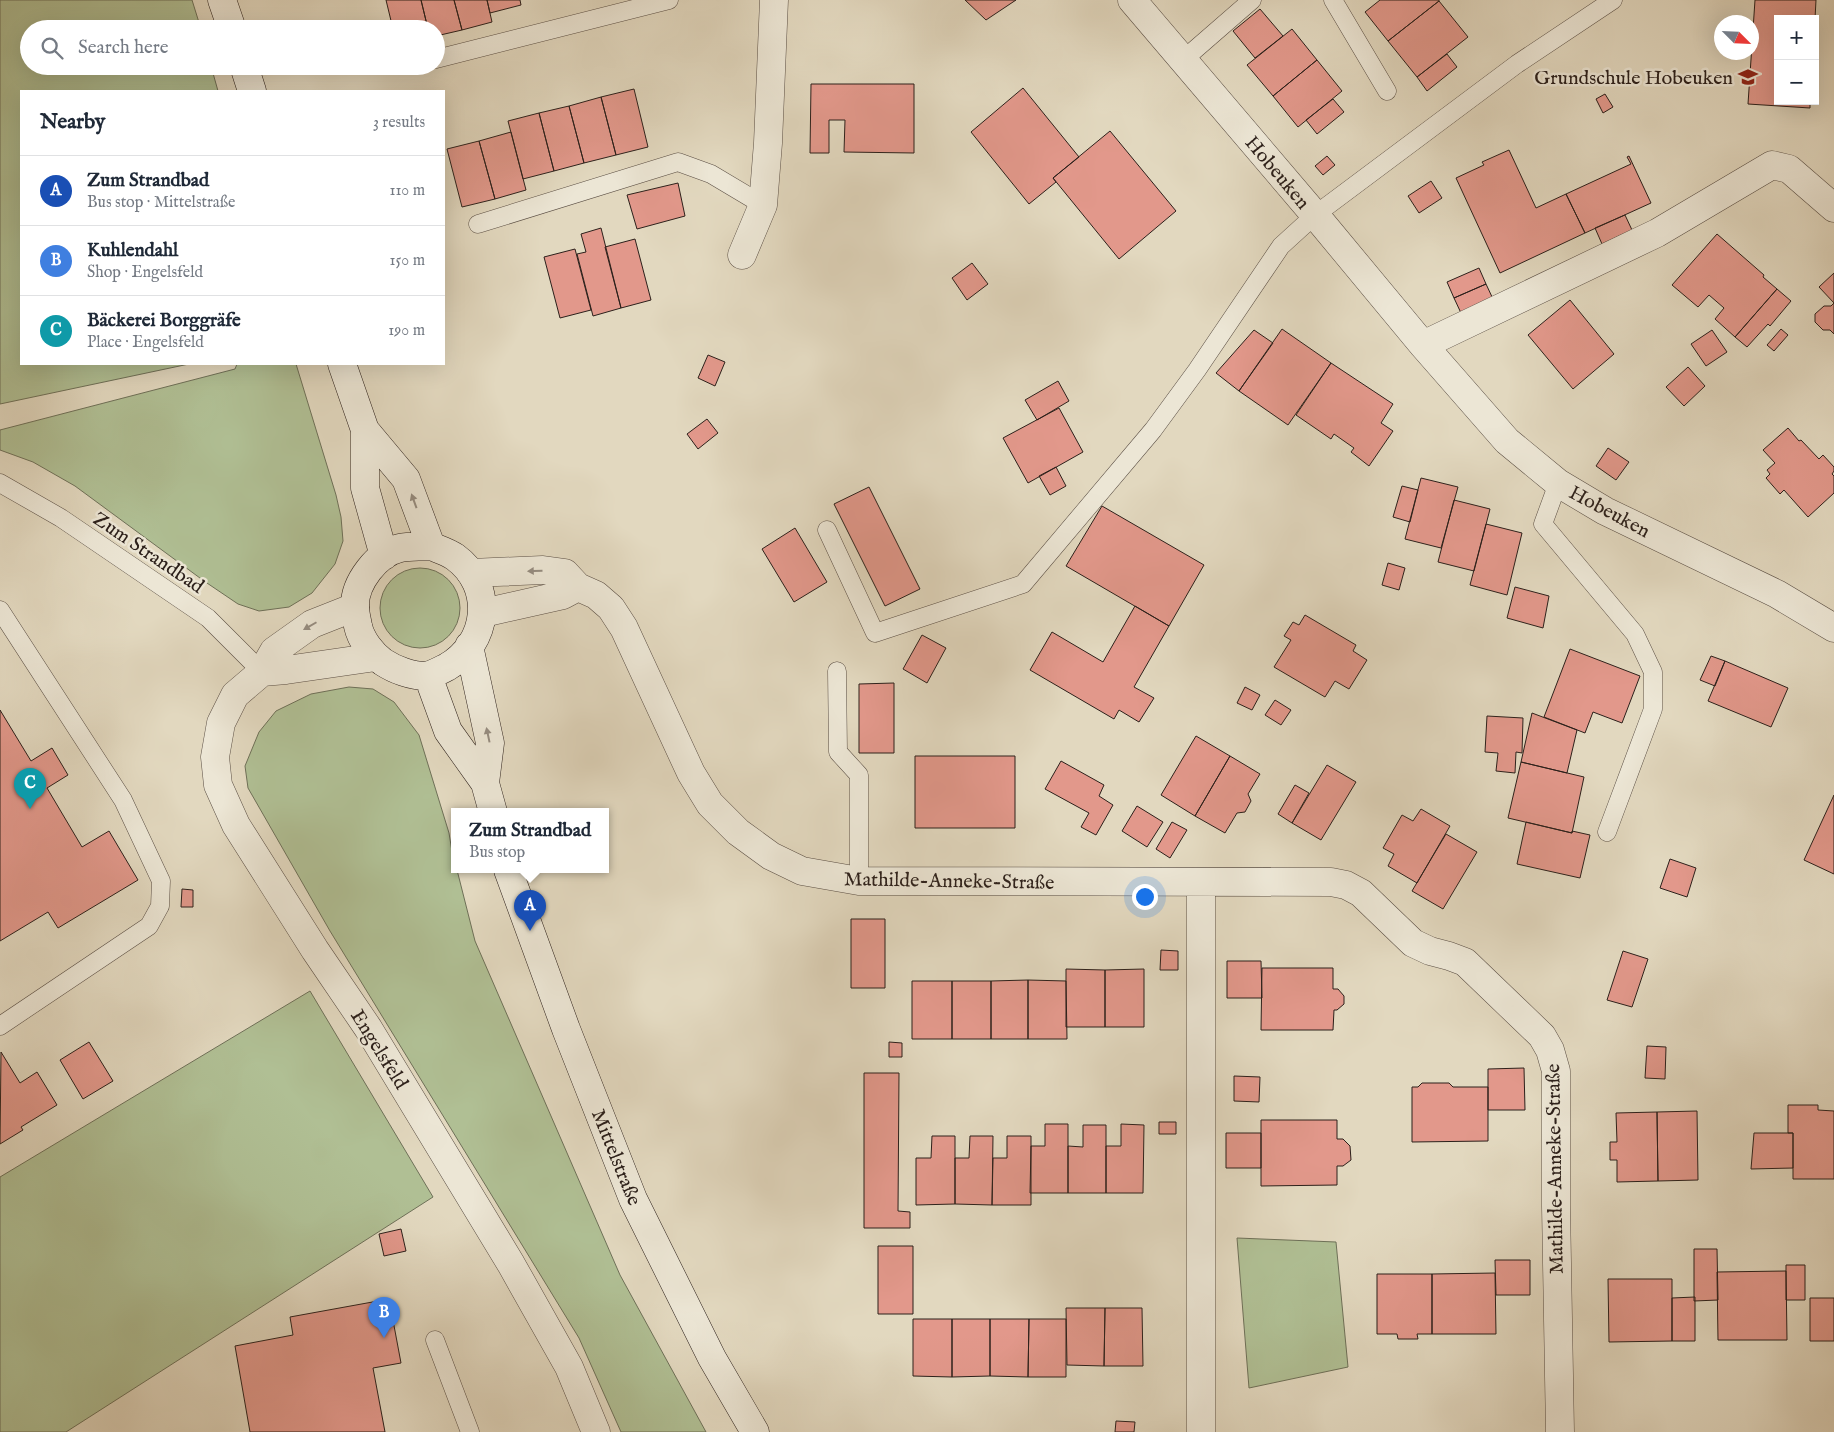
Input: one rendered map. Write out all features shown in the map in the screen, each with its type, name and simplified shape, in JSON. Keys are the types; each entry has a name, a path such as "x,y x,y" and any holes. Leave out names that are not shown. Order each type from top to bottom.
{"street":[{"path":"222,0 229,20"},
{"path":"742,255 764,205 774,0"},
{"name":"Hobeuken","path":"1132,0 1315,215 1423,346 1507,441 1558,483 1605,511 1777,594 1834,628"},
{"path":"247,75 252,90"},
{"path":"1423,346 1657,233 1772,165 1789,169 1834,208"},
{"path":"342,365 365,430 365,488 384,556"},
{"path":"365,430 406,479 431,546"},
{"path":"431,546 454,556 471,573 482,598 483,613 477,634 459,659 428,676 391,668 376,657 360,635 355,607 356,596 365,575 384,556 400,548 431,546"},
{"name":"Mathilde-Anneke-Straße","path":"471,573 543,570 565,573 578,587 596,595 611,608 624,628 691,773 710,804 738,832 771,856 802,871 859,881 1330,882 1346,885 1361,893 1413,943 1430,951 1465,962 1542,1036 1550,1050 1556,1071 1560,1432"},
{"path":"483,613 563,595 578,587"},
{"name":"Engelsfeld","path":"355,607 312,624 274,651 262,672 235,695 221,723 215,757 218,785 236,825 315,950 368,1028 511,1264 569,1367 596,1432"},
{"path":"468,646 490,743 485,783"},
{"path":"262,672 376,657"},
{"path":"428,676 448,731 485,783 492,808"},
{"name":"Mittelstraße","path":"509,873 566,1029 633,1199 712,1358 755,1432"},
{"path":"1201,882 1201,1432"}],"lane":[{"path":"445,57 669,0"},
{"path":"1183,60 1252,0"},
{"path":"1333,0 1387,91"},
{"path":"827,530 875,633 1023,584 1153,430 1197,370 1281,246 1315,215 1517,64 1613,0"},
{"path":"478,224 678,162 711,174 764,205"},
{"name":"Zum Strandbad","path":"0,483 61,518 208,618 262,672"},
{"path":"1558,483 1543,524 1634,634 1653,672 1653,709 1607,832"},
{"path":"0,610 123,800 161,881 160,906 149,926 0,1026"},
{"path":"837,671 838,752 859,775 859,881"},
{"path":"435,1340 470,1432"}],"green space":[{"path":"0,0 192,0 198,20 20,20 20,75 214,75 218,90 20,90 20,365 184,365 0,404"},
{"path":"237,365 296,365 341,517 343,541 335,564 312,593 289,607 259,611 238,604 75,486 33,462 0,450 0,430 235,369"},
{"path":"412,568 428,568 449,579 460,600 460,616 449,637 428,648 412,648 398,642 386,630 380,616 380,600 386,586 398,574"},
{"path":"349,687 373,689 394,702 419,735 449,833 451,873 458,873 475,941 620,1275 706,1432 621,1432 579,1338 330,931 248,788 245,766 259,732 276,711 311,694"},
{"path":"310,991 433,1197 66,1432 0,1432 0,1177"},
{"path":"1237,1238 1336,1242 1348,1367 1249,1388"}],"building":[{"path":"386,0 421,0 426,20 391,20"},
{"path":"421,0 454,0 462,30 445,34 445,20 426,20"},
{"path":"454,0 487,0 492,22 462,30"},
{"path":"487,0 520,0 521,5 490,13"},
{"path":"965,0 1016,0 986,20"},
{"path":"1380,0 1439,1 1388,41 1365,12"},
{"path":"1755,0 1816,0 1815,15 1774,15 1774,105 1810,105 1810,108 1748,104 1751,60 1759,60 1759,15 1754,15"},
{"path":"1439,1 1468,37 1417,77 1388,41"},
{"path":"1260,9 1283,36 1255,58 1233,31"},
{"path":"1292,29 1317,60 1273,96 1247,65"},
{"path":"1447,54 1457,67 1427,91 1417,77"},
{"path":"1317,60 1342,91 1298,127 1273,96"},
{"path":"811,84 914,84 914,153 844,152 845,120 829,120 829,153 810,153"},
{"path":"1023,88 1079,157 1053,178 1056,182 1029,204 971,132"},
{"path":"634,89 648,147 616,155 601,97"},
{"path":"1605,94 1613,107 1603,113 1596,99"},
{"path":"601,97 616,155 584,163 569,106"},
{"path":"1333,99 1344,112 1317,134 1306,120"},
{"path":"569,106 584,163 554,171 539,113"},
{"path":"539,113 554,171 523,179 508,121"},
{"path":"1110,131 1176,211 1119,259 1053,178"},
{"path":"511,132 526,190 495,199 479,141"},
{"path":"479,141 495,199 462,207 447,149"},
{"path":"1509,150 1536,208 1566,194 1585,233 1500,273 1456,178 1484,165 1482,162"},
{"path":"1327,156 1335,165 1323,175 1315,166"},
{"path":"1629,156 1651,203 1585,233 1566,194 1631,164 1627,157"},
{"path":"1431,181 1442,198 1419,213 1408,196"},
{"path":"678,183 685,216 637,229 627,195"},
{"path":"1625,215 1632,230 1602,244 1595,228"},
{"path":"601,228 621,308 593,316 577,254 586,252 581,234"},
{"path":"1717,234 1764,275 1763,277 1777,289 1735,337 1715,319 1724,308 1709,295 1698,307 1672,285"},
{"path":"635,239 651,300 621,308 605,247"},
{"path":"575,249 591,310 560,318 544,257"},
{"path":"972,263 988,284 967,300 952,278"},
{"path":"1479,268 1486,284 1454,298 1447,282"},
{"path":"1834,273 1834,303 1819,287"},
{"path":"1486,284 1493,299 1461,313 1454,298"},
{"path":"1777,289 1791,301 1770,326 1768,324 1747,347 1735,337"},
{"path":"1570,300 1614,354 1573,389 1528,335"},
{"path":"1834,303 1834,334 1830,330 1823,330 1815,322 1815,314 1824,306 1831,306"},
{"path":"1282,329 1331,363 1288,425 1239,391"},
{"path":"1781,329 1788,335 1774,351 1767,345"},
{"path":"1254,330 1273,343 1239,391 1216,373"},
{"path":"1712,330 1727,352 1706,366 1691,344"},
{"path":"708,355 725,362 715,386 698,378"},
{"path":"1331,363 1393,404 1381,423 1393,431 1369,466 1351,452 1354,448 1334,434 1331,439 1296,415"},
{"path":"1688,367 1705,386 1684,406 1666,387"},
{"path":"1058,381 1069,401 1037,420 1025,400"},
{"path":"1059,408 1083,452 1028,483 1003,438"},
{"path":"707,419 718,433 698,449 687,434"},
{"path":"1788,428 1819,459 1823,455 1834,467 1832,474 1834,476 1834,493 1808,517 1784,490 1780,494 1766,478 1770,474 1767,470 1775,463 1763,450"},
{"path":"1608,448 1629,462 1616,480 1596,466"},
{"path":"1056,467 1066,486 1050,495 1039,476"},
{"path":"1421,478 1458,487 1441,548 1405,539"},
{"path":"1402,486 1418,490 1410,522 1393,517"},
{"path":"869,487 920,589 885,606 834,504"},
{"path":"1454,500 1490,509 1474,571 1438,562"},
{"path":"1102,506 1204,565 1169,626 1066,566"},
{"path":"1486,524 1522,533 1507,595 1470,585"},
{"path":"795,528 827,582 794,602 762,549"},
{"path":"1388,563 1405,568 1399,590 1382,585"},
{"path":"1515,587 1549,596 1543,628 1507,618"},
{"path":"1135,606 1169,626 1134,687 1154,698 1139,722 1119,710 1114,719 1030,670 1052,632 1103,662"},
{"path":"1305,615 1356,645 1353,651 1367,660 1349,689 1335,681 1325,697 1274,667 1291,640 1284,636 1293,622 1299,625"},
{"path":"922,635 946,648 927,683 903,669"},
{"path":"1570,649 1640,676 1622,723 1593,712 1585,733 1544,717"},
{"path":"1711,656 1725,661 1715,686 1700,680"},
{"path":"1725,661 1788,688 1771,727 1708,701"},
{"path":"894,683 894,753 859,753 859,684"},
{"path":"1245,687 1260,695 1252,710 1237,703"},
{"path":"1275,700 1291,710 1281,725 1265,715"},
{"path":"0,710 31,761 52,748 68,775 47,788 82,847 109,831 138,880 58,928 48,912 0,941"},
{"path":"1532,713 1577,730 1567,773 1521,762"},
{"path":"1487,716 1523,718 1522,753 1516,752 1515,773 1496,771 1498,753 1485,752"},
{"path":"1196,736 1230,756 1195,816 1161,795"},
{"path":"915,756 1015,756 1015,828 915,828"},
{"path":"1230,756 1260,774 1248,794 1251,801 1245,812 1237,813 1225,833 1195,816"},
{"path":"1061,761 1104,785 1099,796 1113,805 1096,835 1081,827 1089,813 1045,789"},
{"path":"1521,762 1584,777 1572,833 1508,818"},
{"path":"1327,765 1356,782 1321,840 1292,823"},
{"path":"1295,785 1309,793 1292,823 1278,814"},
{"path":"1834,795 1834,874 1804,860"},
{"path":"1137,806 1163,822 1147,847 1122,831"},
{"path":"1421,809 1450,826 1417,883 1388,866 1394,854 1383,848 1402,815 1413,821"},
{"path":"1172,822 1187,830 1170,858 1156,849"},
{"path":"1526,822 1572,833 1572,831 1590,835 1580,878 1517,864"},
{"path":"1446,834 1477,852 1443,909 1412,891"},
{"path":"1670,859 1696,868 1687,897 1660,888"},
{"path":"182,889 193,890 193,907 181,907"},
{"path":"851,919 885,919 885,988 851,988"},
{"path":"1161,950 1178,951 1178,970 1160,970"},
{"path":"1623,951 1648,959 1632,1007 1607,1000"},
{"path":"1227,961 1261,961 1262,998 1227,998"},
{"path":"1262,968 1333,968 1333,989 1338,989 1344,996 1344,1004 1337,1010 1334,1010 1333,1030 1261,1030"},
{"path":"1066,969 1105,970 1105,1027 1066,1027"},
{"path":"1144,969 1144,1027 1105,1027 1105,970"},
{"path":"1028,980 1066,981 1067,1039 1028,1039"},
{"path":"1028,980 1028,1039 991,1039 991,981"},
{"path":"912,981 952,981 952,1039 912,1039"},
{"path":"952,981 991,981 991,1039 952,1039"},
{"path":"89,1042 113,1081 83,1099 60,1060"},
{"path":"889,1042 902,1043 902,1057 889,1057"},
{"path":"1647,1046 1666,1047 1665,1079 1645,1078"},
{"path":"1,1052 20,1083 37,1072 57,1105 21,1127 23,1130 0,1144"},
{"path":"1524,1068 1525,1110 1488,1110 1488,1069"},
{"path":"864,1073 899,1073 898,1211 910,1212 910,1228 864,1228"},
{"path":"1234,1076 1260,1077 1259,1102 1234,1101"},
{"path":"1422,1083 1449,1083 1453,1087 1488,1087 1488,1141 1412,1142 1412,1087 1418,1087"},
{"path":"1788,1105 1818,1105 1818,1110 1834,1111 1834,1179 1793,1179 1793,1133 1788,1133"},
{"path":"1697,1111 1698,1180 1658,1181 1657,1112"},
{"path":"1657,1112 1658,1181 1617,1182 1617,1160 1610,1160 1610,1142 1617,1142 1616,1113"},
{"path":"1261,1120 1337,1120 1337,1139 1343,1139 1350,1146 1351,1160 1343,1166 1337,1166 1337,1185 1261,1186"},
{"path":"1159,1122 1176,1122 1176,1134 1159,1134"},
{"path":"1045,1124 1068,1124 1068,1193 1030,1193 1031,1146 1045,1146"},
{"path":"1121,1124 1144,1125 1143,1193 1106,1193 1106,1146 1121,1146"},
{"path":"1083,1125 1106,1125 1106,1193 1068,1193 1068,1146 1083,1147"},
{"path":"1226,1133 1261,1133 1261,1168 1226,1168"},
{"path":"1754,1133 1793,1133 1793,1168 1751,1169"},
{"path":"932,1136 955,1136 955,1204 916,1205 916,1158 931,1158"},
{"path":"970,1136 993,1136 992,1205 955,1204 955,1158 969,1158"},
{"path":"1007,1136 1031,1136 1031,1205 992,1205 993,1158 1007,1158"},
{"path":"401,1229 406,1251 384,1256 379,1234"},
{"path":"878,1246 913,1246 913,1314 878,1314"},
{"path":"1694,1249 1717,1249 1718,1300 1694,1301"},
{"path":"1495,1260 1530,1260 1530,1295 1496,1295"},
{"path":"1786,1265 1805,1265 1805,1300 1786,1300"},
{"path":"1786,1271 1787,1340 1718,1340 1717,1272"},
{"path":"1495,1273 1496,1334 1432,1334 1432,1274"},
{"path":"1377,1274 1432,1274 1432,1334 1417,1334 1418,1339 1398,1339 1397,1334 1377,1334"},
{"path":"1608,1279 1672,1279 1672,1341 1609,1342"},
{"path":"1695,1297 1695,1341 1672,1341 1672,1298"},
{"path":"1810,1298 1834,1298 1834,1341 1810,1341"},
{"path":"389,1299 401,1363 373,1368 385,1432 250,1432 235,1346 293,1335 290,1317"},
{"path":"1066,1308 1105,1308 1104,1366 1067,1365"},
{"path":"1105,1308 1142,1308 1143,1366 1104,1366"},
{"path":"913,1319 952,1319 952,1377 913,1376"},
{"path":"952,1319 990,1319 990,1376 952,1377"},
{"path":"990,1319 1029,1319 1028,1377 990,1376"},
{"path":"1029,1319 1066,1319 1066,1377 1028,1377"},
{"path":"1116,1421 1135,1422 1134,1432 1115,1432"}],"place":[{"name":"Grundschule Hobeuken","path":"1748,77"},
{"name":"Bäckerei Borggräfe","path":"30,809"},
{"name":"Zum Strandbad","path":"530,931"},
{"name":"Kuhlendahl","path":"384,1338"}]}
